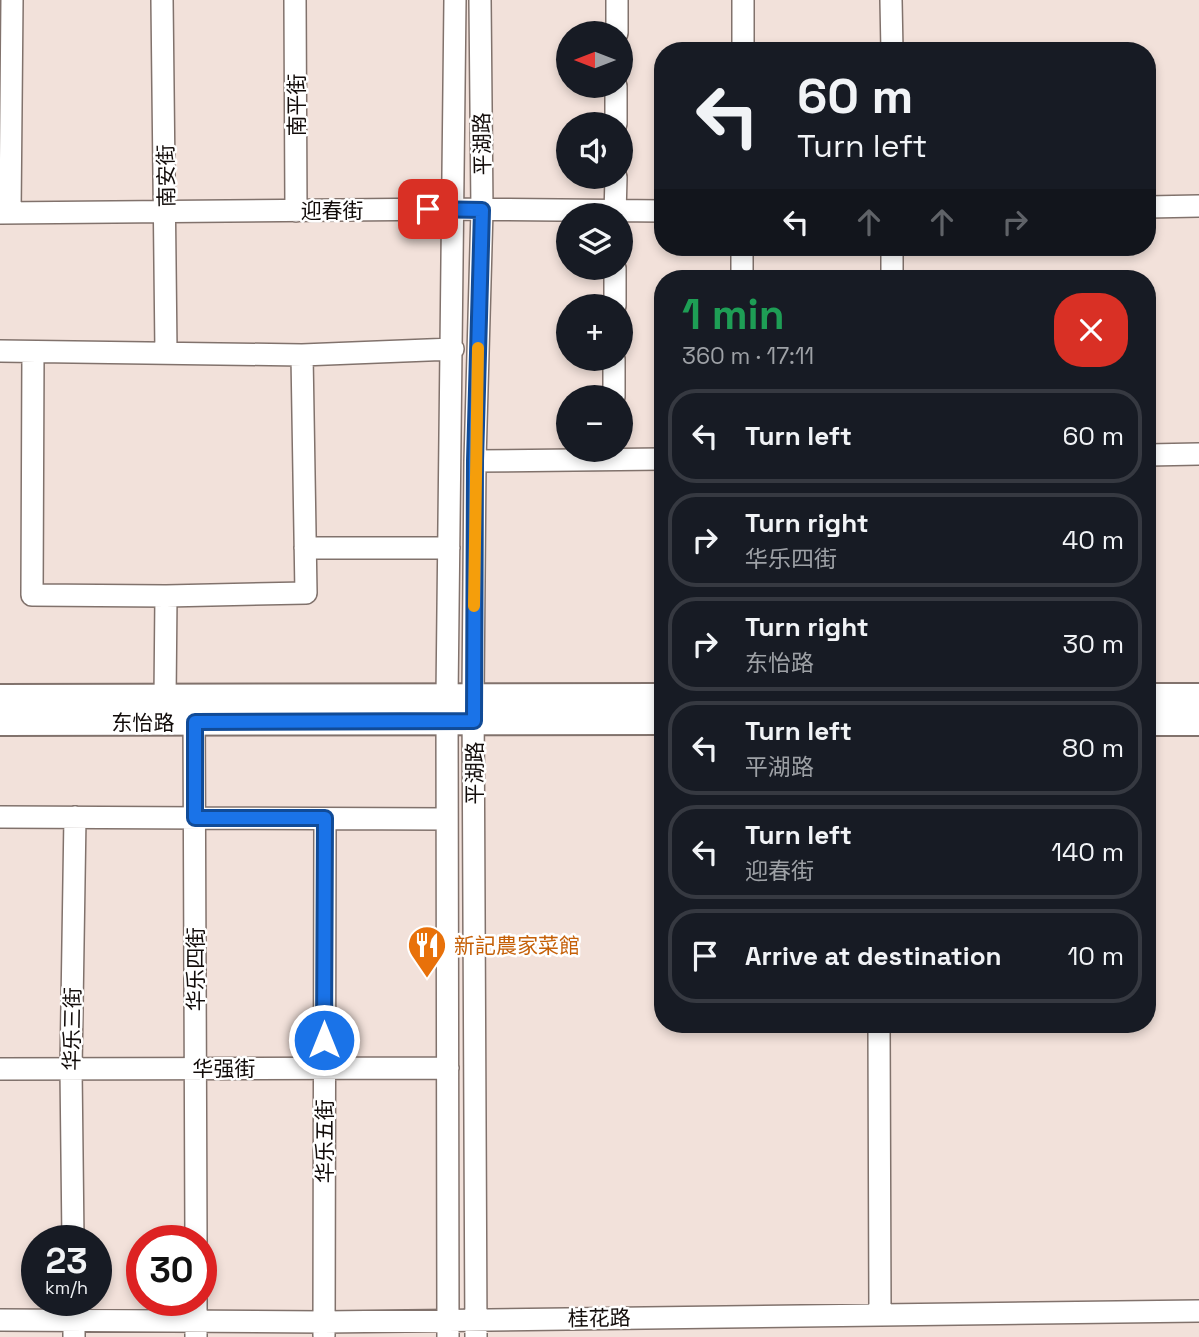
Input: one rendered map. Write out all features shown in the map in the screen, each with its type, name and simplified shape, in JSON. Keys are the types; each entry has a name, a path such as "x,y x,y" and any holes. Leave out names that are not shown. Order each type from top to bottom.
{"street":[{"path":"5,213 12,0"},
{"name":"南安街","path":"162,0 166,352"},
{"name":"南平街","path":"295,0 296,211"},
{"name":"平湖路","path":"455,0 455,209 449,548 460,709 476,1328"},
{"name":"平湖路","path":"448,1329 447,819 460,709 475,461 482,210 480,0"},
{"path":"617,0 617,21"},
{"path":"743,0 743,42"},
{"path":"891,0 892,42"},
{"path":"1156,207 1199,206"},
{"name":"迎春街","path":"5,213 455,209 556,212"},
{"name":"迎春街","path":"633,213 654,212"},
{"path":"0,351 302,355 453,349"},
{"path":"33,352 32,595 306,593 302,355"},
{"path":"1156,455 1199,454"},
{"path":"633,457 654,458"},
{"path":"475,461 556,458"},
{"path":"305,548 449,548"},
{"path":"165,698 166,596"},
{"path":"1156,697 1199,697"},
{"name":"东怡路","path":"0,698 165,698 195,710"},
{"name":"东怡路","path":"0,722 195,710 460,709 654,698"},
{"name":"东怡路","path":"460,709 654,720"},
{"name":"华乐四街","path":"195,710 196,1225"},
{"path":"1156,722 1199,722"},
{"path":"0,817 447,819"},
{"name":"华乐三街","path":"73,1225 71,1069 75,817"},
{"name":"华乐五街","path":"324,1330 325,818"},
{"path":"879,1033 880,1315"},
{"name":"华强街","path":"0,1069 448,1068"},
{"name":"桂花路","path":"0,1320 74,1319 196,1330 324,1330 448,1329 880,1315 1199,1311"}],"slow traffic":[{"path":"474,606 478,348"}],"place":[{"name":"新記農家菜館","path":"427,979"}],"route":[{"path":"324,1040 325,818 195,818 195,722 474,721 475,461 482,210 428,209"}]}
